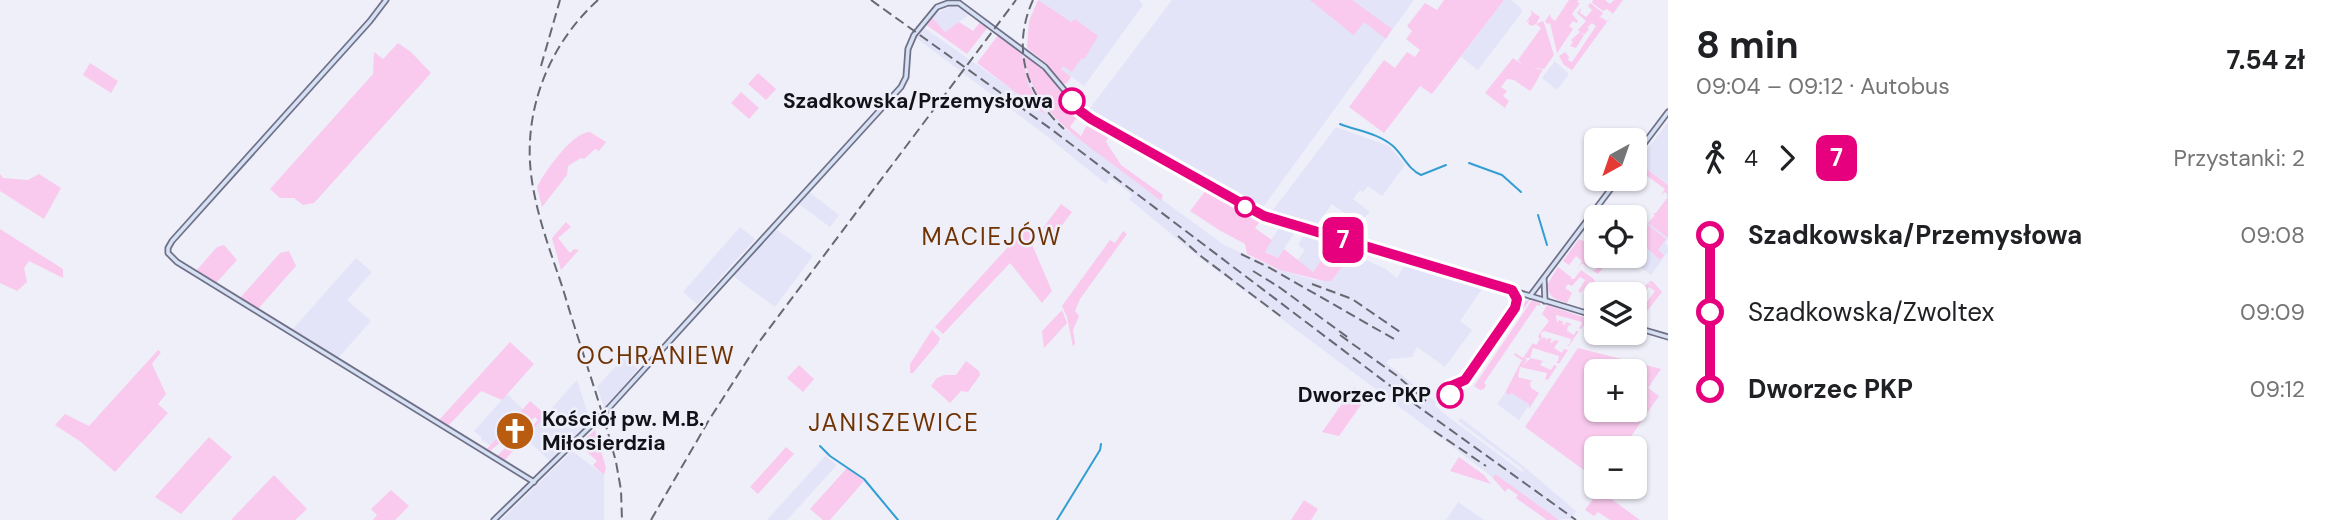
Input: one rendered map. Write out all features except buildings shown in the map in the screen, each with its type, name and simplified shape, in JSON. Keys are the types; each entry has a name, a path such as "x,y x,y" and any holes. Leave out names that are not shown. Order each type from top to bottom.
{"street":[{"path":"386,0 172,241 168,253 177,262 534,482"},
{"path":"494,520 606,411 905,80 908,49 916,33 937,8 948,3 959,3 1045,67 1086,116 1256,213 1584,312"},
{"path":"1647,140 1668,112"},
{"path":"1530,296 1609,191"},
{"path":"1545,277 1545,301"},
{"path":"1647,331 1668,337"}],"shaded area":[{"path":"1038,0 1071,22 1075,19 1098,36 1085,58 1081,59 1072,72 1063,66 1061,69 1071,77 1066,84 1027,48 1029,21"},
{"path":"1039,0 1139,0 1143,5 1084,86 1027,44"},
{"path":"1172,0 1414,0 1261,210 1088,111"},
{"path":"1310,0 1352,0 1392,29 1386,39 1364,22 1354,35"},
{"path":"1444,0 1504,0 1432,94 1420,86 1384,133 1349,107 1384,60 1395,68 1407,52 1415,57 1420,50 1406,39 1412,31 1407,26 1425,3 1437,10"},
{"path":"1504,0 1511,0 1522,12 1478,70 1461,57"},
{"path":"1569,0 1579,0 1577,2 1580,3 1572,14 1578,21 1573,21 1569,26 1573,29 1557,53 1550,23 1545,21 1550,14 1555,21"},
{"path":"1593,0 1605,0 1610,4 1614,0 1623,0 1613,14 1607,9 1603,11 1592,3"},
{"path":"1590,3 1603,13 1600,17 1607,21 1612,16 1572,70 1564,65 1559,56 1565,52 1568,60 1572,62 1596,26 1592,23 1586,26 1589,29 1585,34 1580,33 1584,35 1576,48 1570,46 1573,42 1571,40 1580,32 1578,30 1586,21 1577,13 1581,8 1580,13 1586,17 1592,10 1588,6"},
{"path":"951,6 959,7 970,14 945,32 931,16"},
{"path":"1530,10 1540,17 1532,26 1528,24 1529,20 1526,22 1532,14"},
{"path":"931,16 945,32 959,22 973,31 981,21 988,27 967,54 925,24"},
{"path":"1543,21 1554,55 1544,69 1532,68 1543,70 1530,91 1514,80 1507,79 1501,87 1507,91 1503,96 1509,101 1505,108 1485,93 1513,58 1523,65 1518,60 1541,28 1536,24"},
{"path":"923,27 1046,113 1029,86 1021,51 1024,53 1027,74 1049,113 1067,130 1224,245 1280,270 1314,280 1330,281 1351,257 1386,269 1397,278 1406,263 1484,286 1460,321 1472,330 1445,367 1417,347 1412,357 1390,359 1386,363 1436,402 1435,405 1442,412 1522,472 1524,470 1458,421 1461,418 1522,465 1576,511 1572,519 1547,520 1516,498 1518,495 1508,488 1506,491 1449,444 1196,255 1129,199 1132,195 1121,186 1110,178 1106,184 915,37"},
{"path":"999,34 1021,51 1029,86 1046,115 977,63"},
{"path":"398,43 431,73 314,203 303,205 294,198 280,198 270,189 373,74 374,52 383,59"},
{"path":"1024,53 1048,74 1077,112 1077,117 1070,127 1081,136 1088,123 1109,135 1106,142 1121,165 1163,195 1161,201 1073,134 1050,112 1033,86"},
{"path":"1555,61 1569,74 1557,90 1542,78"},
{"path":"90,63 118,81 111,93 83,75"},
{"path":"758,73 776,89 766,100 748,84"},
{"path":"741,92 759,108 749,119 731,103"},
{"path":"1668,122 1668,184 1647,169 1647,150"},
{"path":"1336,127 1389,146 1405,165 1382,196 1368,186 1363,192 1360,190 1353,199 1370,212 1358,223 1332,204 1314,228 1270,214"},
{"path":"590,132 606,142 599,151 595,149 584,159 581,158 568,166 567,175 542,207 537,187 541,180 567,145 575,138"},
{"path":"1647,169 1668,185 1668,238 1648,223 1667,198 1665,192 1661,195 1665,189 1647,176"},
{"path":"0,174 3,178 28,180 39,174 61,188 44,219 0,191"},
{"path":"1207,189 1262,219 1255,228 1272,240 1265,252 1278,258 1284,249 1313,272 1333,243 1343,245 1337,254 1348,260 1331,281 1324,281 1280,270 1247,254 1245,244 1190,211"},
{"path":"809,192 839,215 830,227 799,204"},
{"path":"1061,204 1072,212 1054,236 1043,228"},
{"path":"566,222 571,227 558,238 570,253 574,249 579,250 561,270 552,238"},
{"path":"1647,222 1668,238 1665,243 1668,252 1651,275 1641,268 1647,268"},
{"path":"1028,225 1031,242 1052,291 1042,303 1010,263 943,334 935,327"},
{"path":"1647,226 1666,239 1658,250 1664,255 1660,260 1647,248"},
{"path":"740,227 755,239 697,304 683,292"},
{"path":"1280,227 1295,232 1278,258 1264,251"},
{"path":"0,229 63,269 63,278 29,261 24,268 27,282 17,291 0,283"},
{"path":"776,229 813,256 775,307 733,276"},
{"path":"1123,231 1127,234 1080,299 1075,311 1079,316 1073,330 1073,347 1062,306 1110,240 1115,243"},
{"path":"1305,233 1333,243 1313,272 1297,261 1305,250 1298,245"},
{"path":"1579,239 1584,242 1584,264 1582,263 1577,270 1582,261 1576,256 1569,265 1563,261"},
{"path":"224,245 237,260 216,283 196,271 217,247"},
{"path":"289,251 296,266 258,309 240,298 280,253"},
{"path":"356,258 372,272 347,300 371,321 338,358 292,330"},
{"path":"1558,267 1571,279 1581,270 1595,282 1584,282 1581,293 1578,291 1585,280 1580,277 1572,286 1568,284 1565,288 1572,293 1567,303 1551,295 1547,285"},
{"path":"1603,268 1598,274 1592,270"},
{"path":"1652,281 1662,292 1647,311 1647,302 1655,291 1649,287 1647,289 1648,283 1655,288 1648,282"},
{"path":"1530,300 1470,383 1469,375 1523,301"},
{"path":"1532,300 1540,303 1540,306 1537,305 1484,383 1484,389 1480,390 1474,386"},
{"path":"1547,305 1584,317 1581,329 1578,328 1582,322 1556,315 1557,323 1559,320 1565,325 1566,322 1571,324 1566,325 1567,331 1574,335 1579,331 1569,346 1567,345 1571,339 1544,331 1541,333 1542,340 1543,337 1546,341 1548,338 1552,339 1552,343 1554,340 1559,341 1554,348 1562,353 1564,349 1568,350 1559,364 1556,362 1559,356 1533,348 1530,358 1525,358 1527,360 1523,365 1531,358 1543,361 1540,365 1551,370 1554,365 1557,366 1548,380 1545,379 1547,373 1520,367 1518,377 1533,381 1530,382 1531,388 1539,393 1529,409 1529,404 1511,393 1505,393 1522,360 1514,355 1515,353 1523,358 1533,343 1536,345 1540,339 1538,337 1549,321 1542,314"},
{"path":"1062,310 1067,323 1044,348 1042,331"},
{"path":"932,330 940,338 938,343 913,373 910,373 910,364"},
{"path":"510,342 534,364 502,400 481,391 448,426 439,420"},
{"path":"1578,348 1621,359 1584,359 1584,422 1641,422 1631,436 1584,436 1584,470 1525,427"},
{"path":"158,350 161,352 152,364 166,394 158,404 168,413 115,472 81,442 55,425 65,414 89,426"},
{"path":"623,358 638,369 604,408 597,387"},
{"path":"966,361 979,371 980,375 968,392 961,391 950,403 931,386 937,378 956,375"},
{"path":"799,365 814,379 803,392 787,378"},
{"path":"1647,365 1661,369 1648,388 1659,396 1647,413"},
{"path":"577,380 588,414 584,428 550,461 525,438"},
{"path":"1354,387 1364,394 1363,402 1339,436 1322,432"},
{"path":"1511,392 1530,404 1519,420 1497,404 1505,393"},
{"path":"507,394 523,409 490,445 481,440 474,431"},
{"path":"530,401 546,415 504,461 494,455 497,456 508,445 519,440 538,420 535,417 524,426 511,423 501,442 490,451 492,453 486,450"},
{"path":"595,430 606,468 604,475 593,465 597,461 585,450 595,440 586,438"},
{"path":"209,437 232,457 181,514 155,497"},
{"path":"786,447 794,454 758,494 750,487"},
{"path":"572,451 604,475 604,520 501,520"},
{"path":"825,456 837,465 787,520 767,520"},
{"path":"1459,457 1484,475 1491,484 1450,471"},
{"path":"847,468 864,481 830,520 823,520 810,509"},
{"path":"1495,474 1559,520 1547,520 1516,498 1518,495 1508,488 1505,492 1493,478"},
{"path":"274,475 307,509 295,520 231,520"},
{"path":"391,490 409,506 395,520 373,520 377,515 371,509"},
{"path":"1593,499 1611,499 1640,520 1610,520 1598,512 1594,516 1585,510"},
{"path":"1304,500 1318,509 1311,520 1291,520"},
{"path":"1458,502 1484,520 1446,520"}],"waterway":[{"path":"1340,124 1387,142 1421,175 1446,165"},
{"path":"1469,163 1502,175 1521,192"},
{"path":"1538,215 1547,245"},
{"path":"1057,520 1100,450 1101,444"},
{"path":"820,446 864,479 898,520"}],"railway":[{"path":"541,66 560,0"},
{"path":"598,0 564,39 541,85 530,135 530,161 542,226 616,462 622,520"},
{"path":"871,0 1051,129 1409,400 1576,520"},
{"path":"651,520 709,420 759,342 1016,0"},
{"path":"1033,0 1023,36 1026,70 1040,101 1064,129"},
{"path":"1178,236 1283,318"},
{"path":"1241,254 1394,339"},
{"path":"1253,271 1350,339"},
{"path":"1312,284 1352,299 1403,334"},
{"path":"1340,335 1396,375 1426,401"},
{"path":"1434,431 1486,466"}],"bus line":[{"name":"7","path":"1072,101 1091,119 1256,213 1512,290 1517,299 1515,308 1465,380 1451,386 1450,395"}],"place":[{"name":"Szadkowska/Przemysłowa","path":"1072,101"},
{"name":"Dworzec PKP","path":"1450,395"},
{"name":"Kościół pw. M.B. Miłosierdzia","path":"515,431"}],"district":[{"name":"MACIEJÓW","path":"992,236"},
{"name":"OCHRANIEW","path":"656,355"},
{"name":"JANISZEWICE","path":"894,422"}]}
